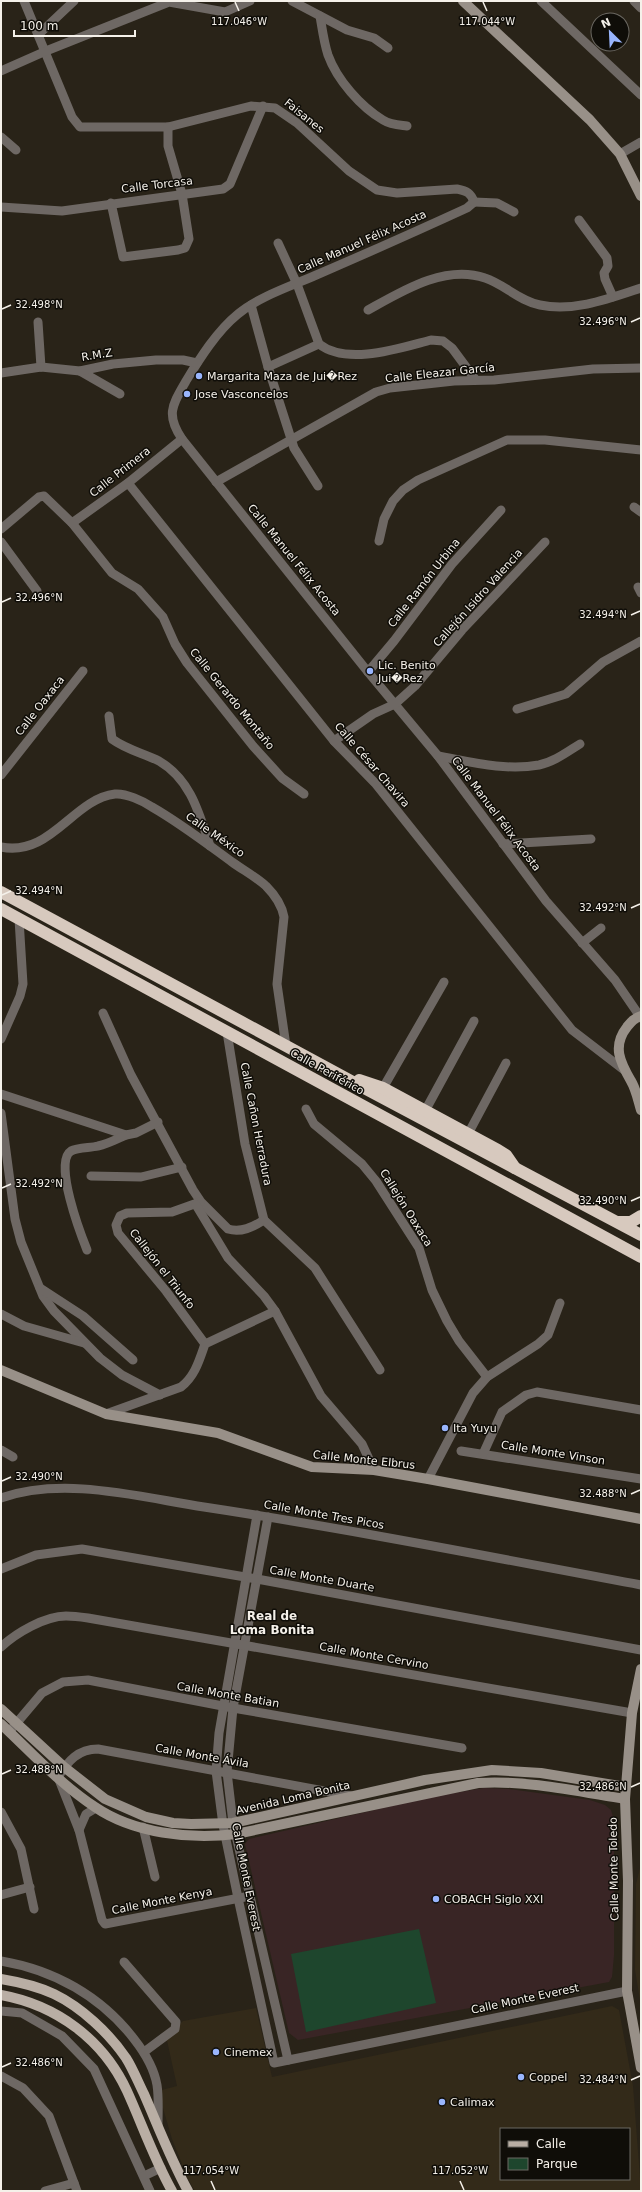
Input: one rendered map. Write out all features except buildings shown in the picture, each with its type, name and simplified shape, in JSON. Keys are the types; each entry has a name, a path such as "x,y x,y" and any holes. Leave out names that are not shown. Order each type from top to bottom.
{"highway":[{"name":"Calle Periférico","path":"1,892 515,1169 641,1235"},
{"name":"Calle Periférico","path":"1,909 641,1257"},
{"path":"351,1081 365,1081 383,1088 506,1155 515,1169"},
{"path":"617,1222 631,1222 641,1216"}],"main road":[{"path":"463,1 590,120 620,154 641,196"},
{"path":"641,1017 632,1020 621,1034 618,1044 618,1052 624,1070 631,1081 641,1110"},
{"name":"Calle Monte Elbrus","path":"1,1370 106,1414 218,1434 312,1467 374,1470 641,1519"},
{"name":"Calle Monte Toledo","path":"641,1669 632,1713 625,1799 628,1882 626,1990 641,2068"},
{"name":"Avenida Loma Bonita","path":"1,1709 64,1767 105,1799 146,1817 191,1824 228,1824 454,1774 492,1770 541,1774 626,1787"},
{"name":"Avenida Loma Bonita","path":"1,1724 58,1777 96,1808 143,1827 182,1835 230,1834 478,1783 508,1782 540,1785 625,1799"},
{"path":"1,1979 33,1986 54,1994 97,2025 127,2059 158,2125 177,2171 188,2191"},
{"path":"1,1995 27,2001 48,2009 73,2024 93,2042 112,2065 126,2089 160,2168 172,2191"}],"street":[{"path":"24,1 46,51"},
{"path":"39,34 74,1"},
{"path":"1,71 46,51 169,2 225,12 250,1"},
{"path":"292,1 347,30 374,38 388,48"},
{"path":"541,1 641,95"},
{"path":"634,1 641,8"},
{"path":"320,16 328,54 335,69 344,82 369,109 384,120 393,124 407,126"},
{"name":"Faisanes","path":"46,51 76,123 80,127 168,127 251,106 275,108 285,113 349,171 377,190 397,193 457,189 466,191 472,195 474,202"},
{"name":"Calle Torcasa","path":"1,207 62,211 111,203 223,189 230,184 263,106"},
{"path":"111,203 123,257 127,258 185,248 190,239 182,194 168,146 168,127"},
{"path":"1,137 16,150"},
{"path":"620,154 641,142"},
{"path":"474,202 497,203 514,212"},
{"name":"Calle Manuel Félix Acosta","path":"474,202 468,208 296,284 251,305 238,314 227,325 197,363 172,407 172,419 174,427 182,439 368,672 438,756 546,901 615,980 641,1017"},
{"path":"579,220 607,258 608,266 604,273 613,298"},
{"path":"278,244 296,284 319,344 339,354 355,355 431,340 443,341 452,348 475,379"},
{"path":"368,310 414,287 447,274 464,273 486,278 518,296 539,305 585,305 613,298 641,288"},
{"path":"251,305 268,367 292,440 298,455 318,486"},
{"path":"38,322 41,367"},
{"path":"268,367 319,344"},
{"name":"R.M.Z","path":"1,372 41,367 80,371 113,364 156,360 183,360 197,363"},
{"name":"Calle Eleazar García","path":"216,482 376,392 390,388 475,379 494,380 593,369 641,368"},
{"path":"80,371 120,394"},
{"name":"Calle Primera","path":"72,523 128,483 182,439"},
{"path":"379,541 384,519 393,501 403,490 430,474 507,440 545,440 641,450"},
{"name":"Calle César Chavira","path":"128,483 334,741 375,784 572,1030 624,1070"},
{"name":"Calle Gerardo Montaño","path":"1,530 41,496 44,496 72,523 112,572 138,589 163,617 175,644 187,663 253,746 282,778 304,794"},
{"name":"Calle Ramón Urbina","path":"368,672 394,641 452,564 501,510"},
{"path":"1,542 37,591"},
{"name":"Callejón Isidro Valencia","path":"334,741 373,714 395,704 427,674 462,630 545,542"},
{"path":"517,709 566,694 603,662 641,641"},
{"name":"Calle Oaxaca","path":"1,775 83,670"},
{"path":"109,716 112,739 124,748 159,761 177,776 189,790 210,846"},
{"path":"438,756 506,768 533,765 560,757 580,744"},
{"name":"Calle México","path":"1,847 13,849 26,848 61,827 102,797 116,794 151,806 210,846 267,887 282,907 284,917 277,984 286,1046"},
{"path":"503,844 591,839"},
{"path":"1,1039 20,996 23,984 19,919"},
{"path":"582,943 602,928"},
{"path":"383,1088 444,982"},
{"path":"103,1013 128,1069 182,1167 198,1203 228,1258 264,1296 275,1311 321,1396 362,1444 374,1470"},
{"path":"425,1111 474,1021"},
{"name":"Calle Cañon Herradura","path":"227,1032 245,1144 264,1220"},
{"path":"468,1134 506,1063"},
{"path":"1,1094 126,1135"},
{"name":"Callejón Oaxaca","path":"306,1109 314,1124 362,1164 376,1181 419,1248 432,1290 447,1321 459,1341 487,1377"},
{"path":"1,1113 15,1219 21,1242 39,1287 54,1311 84,1343 122,1375 160,1395"},
{"path":"87,1250 70,1199 65,1167 67,1156 72,1150 108,1143 126,1135 136,1133 158,1122"},
{"path":"91,1176 141,1177 182,1167"},
{"path":"198,1203 228,1229 242,1230 255,1226 264,1220 315,1268 380,1370"},
{"name":"Callejón el Triunfo","path":"198,1203 172,1212 127,1213 120,1216 116,1225 118,1233 166,1291 205,1344"},
{"path":"39,1287 83,1316 133,1360"},
{"path":"428,1479 472,1393 487,1377 538,1344 548,1335 560,1304"},
{"path":"106,1414 174,1391 190,1380 205,1344 275,1311"},
{"path":"1,1314 24,1326 84,1343"},
{"path":"483,1454 502,1412 530,1393 537,1392 641,1410"},
{"path":"1,1450 13,1457"},
{"name":"Calle Monte Vinson","path":"461,1451 641,1479"},
{"name":"Calle Monte Tres Picos","path":"1,1498 33,1490 76,1488 257,1515 641,1585"},
{"name":"Calle Monte Everest","path":"228,1824 227,1772 229,1707 234,1643 257,1515"},
{"name":"Calle Monte Everest","path":"268,1517 245,1645 229,1707 219,1733 216,1771 230,1834 238,1898 274,2063 626,1990"},
{"name":"Calle Monte Duarte","path":"1,1569 36,1555 82,1549 246,1577 641,1650"},
{"name":"Calle Monte Cervino","path":"1,1647 14,1635 43,1622 65,1616 234,1643 632,1713"},
{"name":"Calle Monte Batian","path":"9,1732 42,1693 63,1682 88,1680 229,1707 462,1748"},
{"name":"Calle Monte Ávila","path":"58,1777 64,1767 79,1753 98,1749 227,1772 352,1797"},
{"name":"Calle Monte Kenya","path":"58,1777 79,1830 102,1920 105,1924 250,1896"},
{"path":"79,1830 86,1814 96,1808"},
{"path":"1,1812 21,1849 34,1910"},
{"path":"143,1827 155,1877"},
{"name":"Calle Monte Everest","path":"230,1834 250,1896 288,2060"},
{"path":"1,1895 30,1887"},
{"path":"1,1961 24,1965 54,1976 78,1989 104,2007 126,2029 144,2052 150,2063 157,2086 158,2125"},
{"path":"124,1962 176,2022 175,2029 144,2052"},
{"path":"1,2010 22,2013 62,2036 94,2069 150,2191"},
{"path":"1,2076 23,2088 49,2116 76,2187 45,2191"},
{"path":"144,2176 160,2168"}],"shaded area":[{"name":"COBACH Siglo XXI","path":"484,1788 509,1789 590,1800 605,1805 611,1810 614,1820 614,1955 612,1977 609,1982 298,2040 289,2033 245,1844 249,1839 435,1796"},
{"path":"641,1864 641,2006 635,1970 636,1884"},
{"path":"612,2006 619,2010 633,2086 641,2191 195,2191 188,2179 172,2139 158,2091 177,2086 166,2036 183,2021 256,2008 272,2077"}],"green space":[{"path":"419,1929 436,2003 306,2032 291,1954"}],"place":[{"name":"Margarita Maza de Jui�Rez","path":"199,376"},
{"name":"Jose Vasconcelos","path":"187,394"},
{"name":"Lic. Benito Jui�Rez","path":"370,671"},
{"name":"Ita Yuyu","path":"445,1428"},
{"name":"COBACH Siglo XXI","path":"436,1899"},
{"name":"Cinemex","path":"216,2052"},
{"name":"Coppel","path":"521,2077"},
{"name":"Calimax","path":"442,2102"}],"district":[{"name":"Real de Loma Bonita","path":"272,1623"}]}
